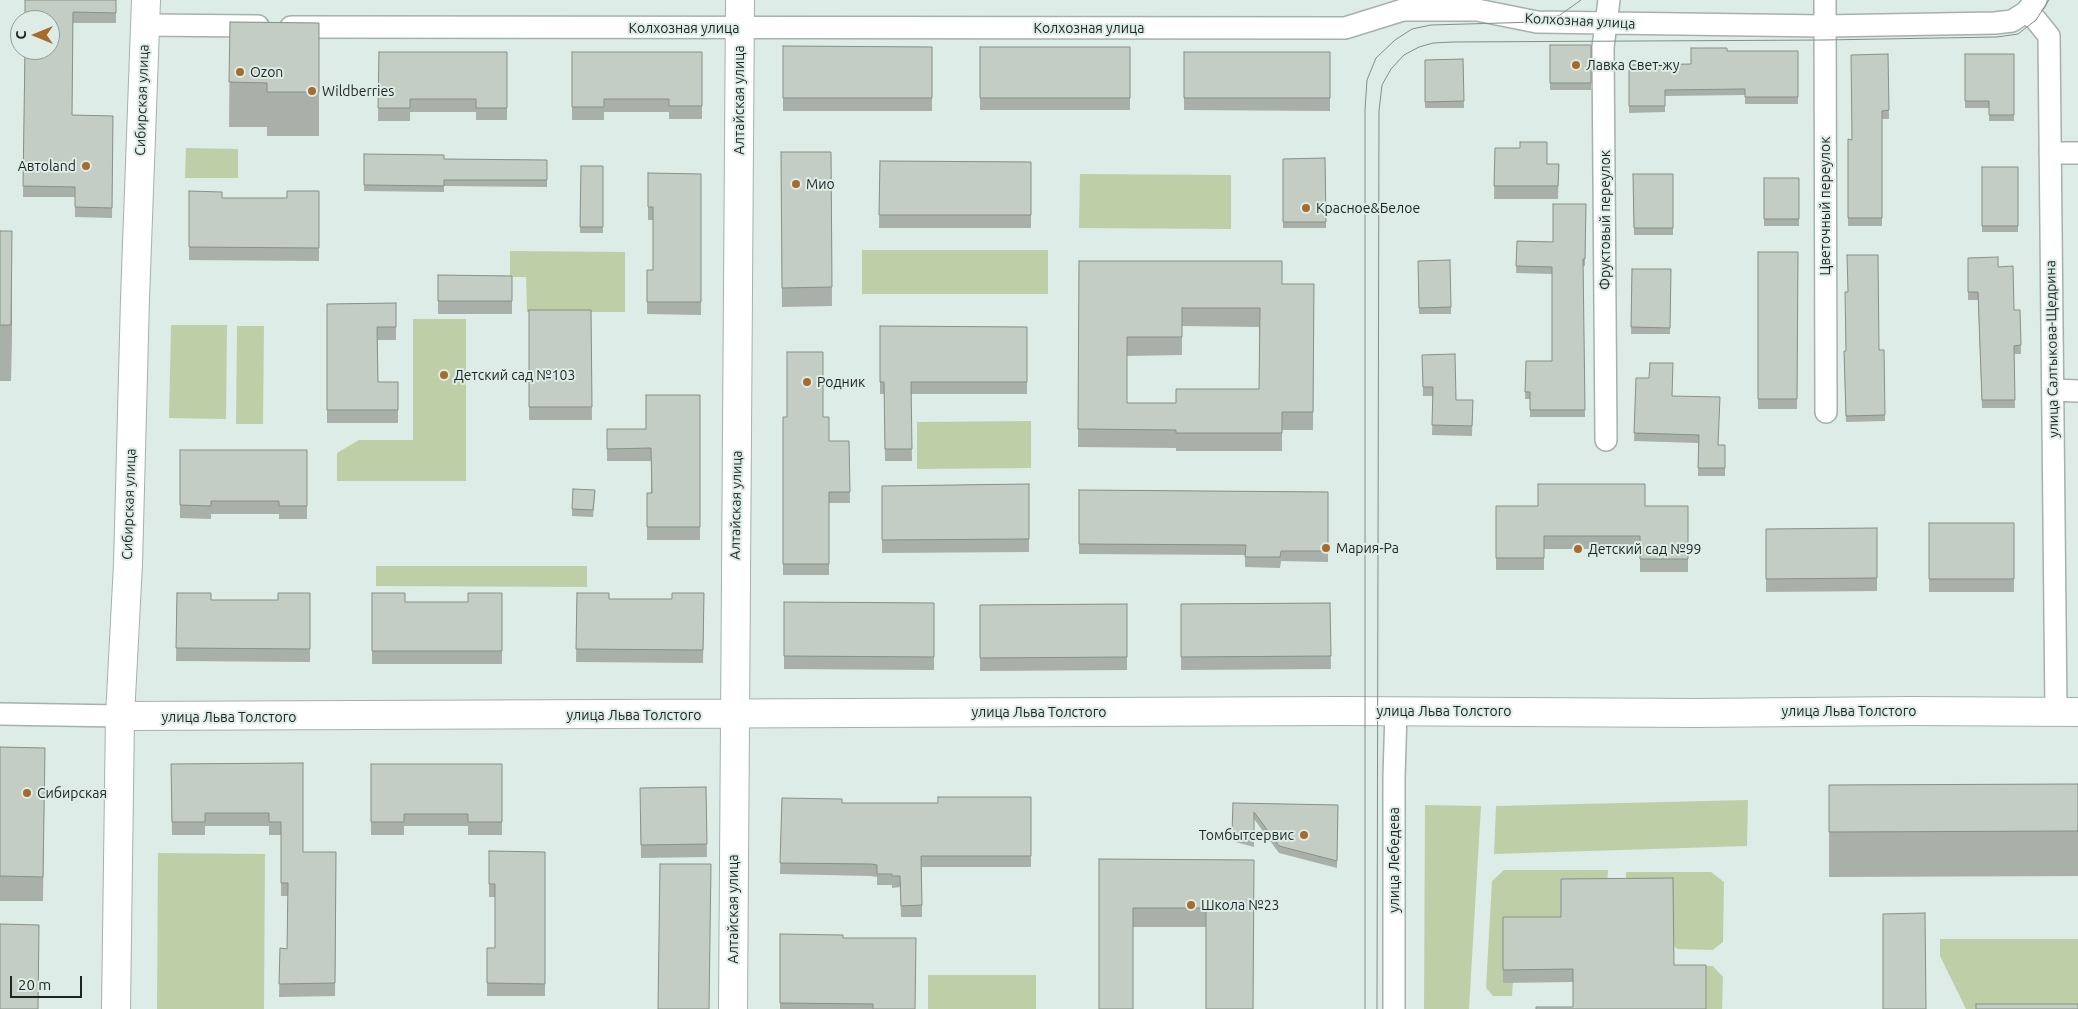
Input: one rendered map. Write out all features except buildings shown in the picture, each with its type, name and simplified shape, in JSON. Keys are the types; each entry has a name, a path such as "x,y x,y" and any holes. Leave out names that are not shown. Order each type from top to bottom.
{"main road":[{"name":"Алтайская улица","path":"732,1009 740,0"},
{"name":"Сибирская улица","path":"116,1009 120,716 128,564 135,299 146,13"},
{"name":"улица Льва Толстого","path":"120,716 734,714 952,711 2067,712"}],"street":[{"name":"Фруктовый переулок","path":"1606,440 1603,57 1609,0"},
{"name":"Цветочный переулок","path":"1825,0 1826,412"},
{"name":"Колхозная улица","path":"146,13 740,28 1345,28 1403,10 1477,10 1537,22 1824,26 1995,23 2012,21 2031,6"},
{"name":"улица Салтыкова-Щедрина","path":"2031,6 2036,20 2049,36 2053,390 2067,712"},
{"path":"2050,153 2078,153"},
{"path":"2053,390 2078,390"},
{"name":"улица Лебедева","path":"1394,1009 1394,777 1396,711"},
{"name":"улица Льва Толстого","path":"0,714 120,716"}],"green space":[{"path":"186,148 238,149 238,178 185,178"},
{"path":"1080,174 1231,175 1231,229 1079,228"},
{"path":"862,250 1048,250 1048,294 862,294"},
{"path":"510,251 625,252 625,312 527,312 526,277 510,277"},
{"path":"413,319 466,319 466,481 337,481 337,453 359,440 413,440"},
{"path":"171,325 227,325 226,419 169,418"},
{"path":"237,326 264,326 263,424 236,424"},
{"path":"1031,421 1031,468 917,469 917,422"},
{"path":"376,566 587,566 587,587 376,586"},
{"path":"1748,800 1747,846 1494,854 1496,806"},
{"path":"1425,805 1481,806 1469,1009 1424,1009"},
{"path":"158,853 265,854 264,1009 157,1009"},
{"path":"1504,870 1608,870 1607,891 1561,930 1513,982 1512,996 1493,996 1486,988 1492,881"},
{"path":"1626,872 1711,872 1724,882 1723,942 1713,950 1677,949 1626,891"},
{"path":"1940,939 2078,939 2078,1009 1966,1009 1940,956"},
{"path":"1662,966 1713,966 1723,977 1722,1009 1706,1009 1706,978"},
{"path":"928,975 1036,975 1036,1009 928,1009"}],"tram line":[{"path":"1365,1009 1365,109 1367,80 1376,58 1395,40 1412,29 1431,25 1537,22 1560,15 1581,0"},
{"path":"1377,1009 1379,111 1382,85 1391,69 1404,55 1419,47 1433,43 1997,37 2018,34 2036,20 2049,0"}],"place":[{"name":"Лавка Свет-жу","path":"1576,65"},
{"name":"Ozon","path":"240,72"},
{"name":"Wildberries","path":"312,91"},
{"name":"Автоland","path":"86,166"},
{"name":"Мио","path":"796,184"},
{"name":"Красное&Белое","path":"1306,208"},
{"name":"Детский сад №103","path":"444,375"},
{"name":"Родник","path":"807,382"},
{"name":"Мария-Ра","path":"1326,548"},
{"name":"Детский сад №99","path":"1578,549"},
{"name":"Сибирская","path":"27,793"},
{"name":"Томбытсервис","path":"1304,835"},
{"name":"Школа №23","path":"1191,905"}]}
